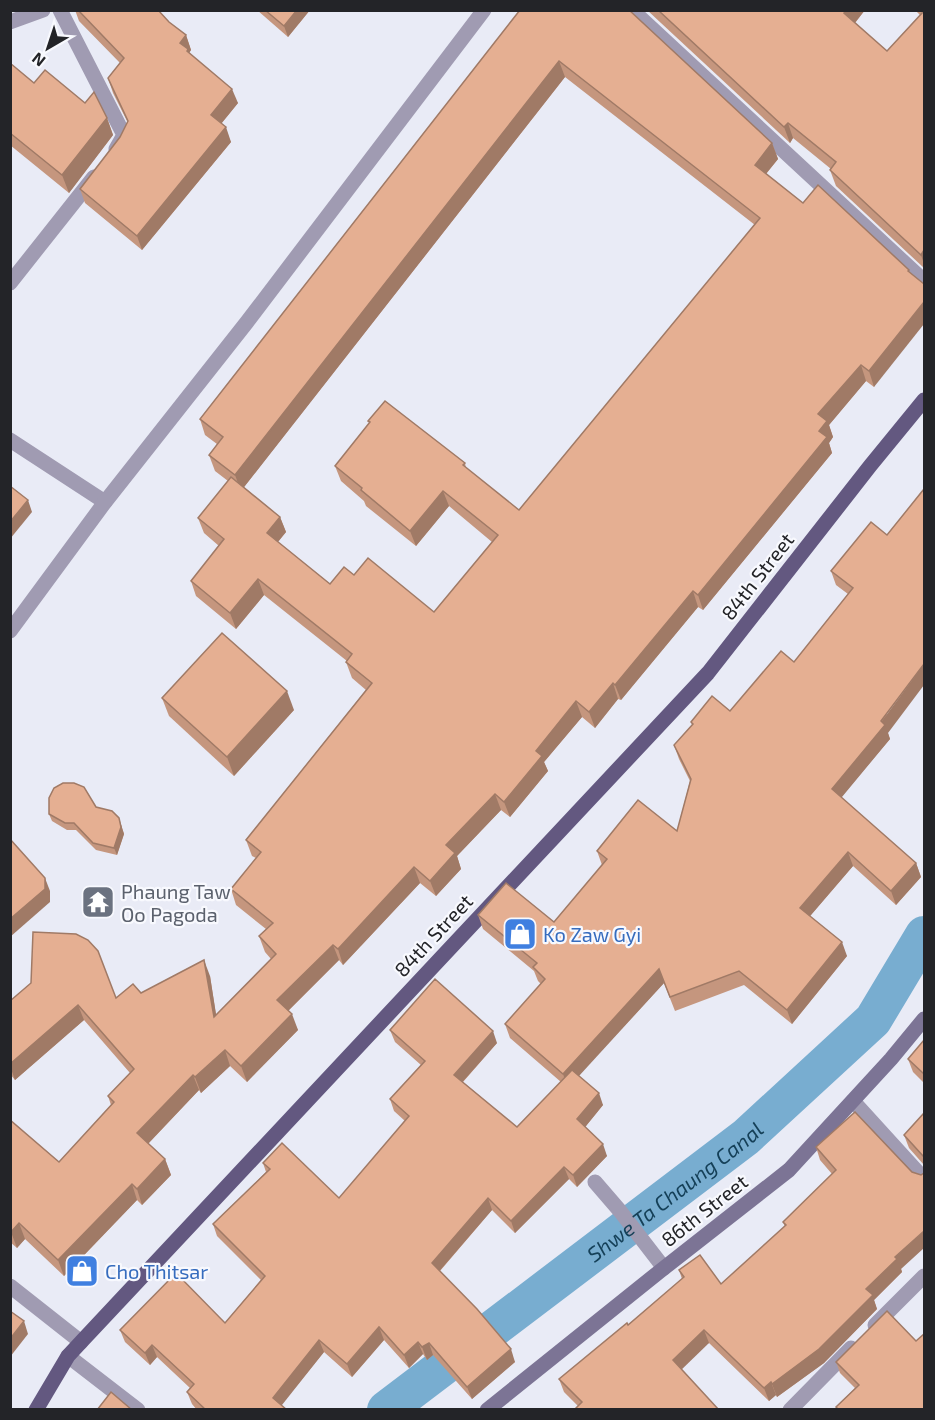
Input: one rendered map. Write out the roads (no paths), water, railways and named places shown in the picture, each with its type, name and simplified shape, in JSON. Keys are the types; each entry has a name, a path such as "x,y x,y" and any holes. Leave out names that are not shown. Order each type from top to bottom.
{"main road":[{"name":"84th Street","path":"36,1410 68,1356 708,673 924,400"},
{"name":"86th Street","path":"487,1410 789,1170 924,1019"}],"street":[{"path":"10,22 43,10"},
{"path":"10,283 118,146 124,135 60,10"},
{"path":"10,631 105,501 247,322 484,10"},
{"path":"632,10 924,281"},
{"path":"10,440 105,501"},
{"path":"853,1101 924,1179"},
{"path":"595,1182 664,1268"},
{"path":"790,1410 924,1276"},
{"path":"10,1286 81,1342"},
{"path":"68,1356 138,1410"}],"waterway":[{"name":"Shwe Ta Chaung Canal","path":"386,1410 746,1137 873,1020 924,935"}],"place":[{"name":"Phaung Taw Oo Pagoda","path":"98,902"},
{"name":"Ko Zaw Gyi","path":"520,934"},
{"name":"Cho Thitsar","path":"82,1271"}]}
